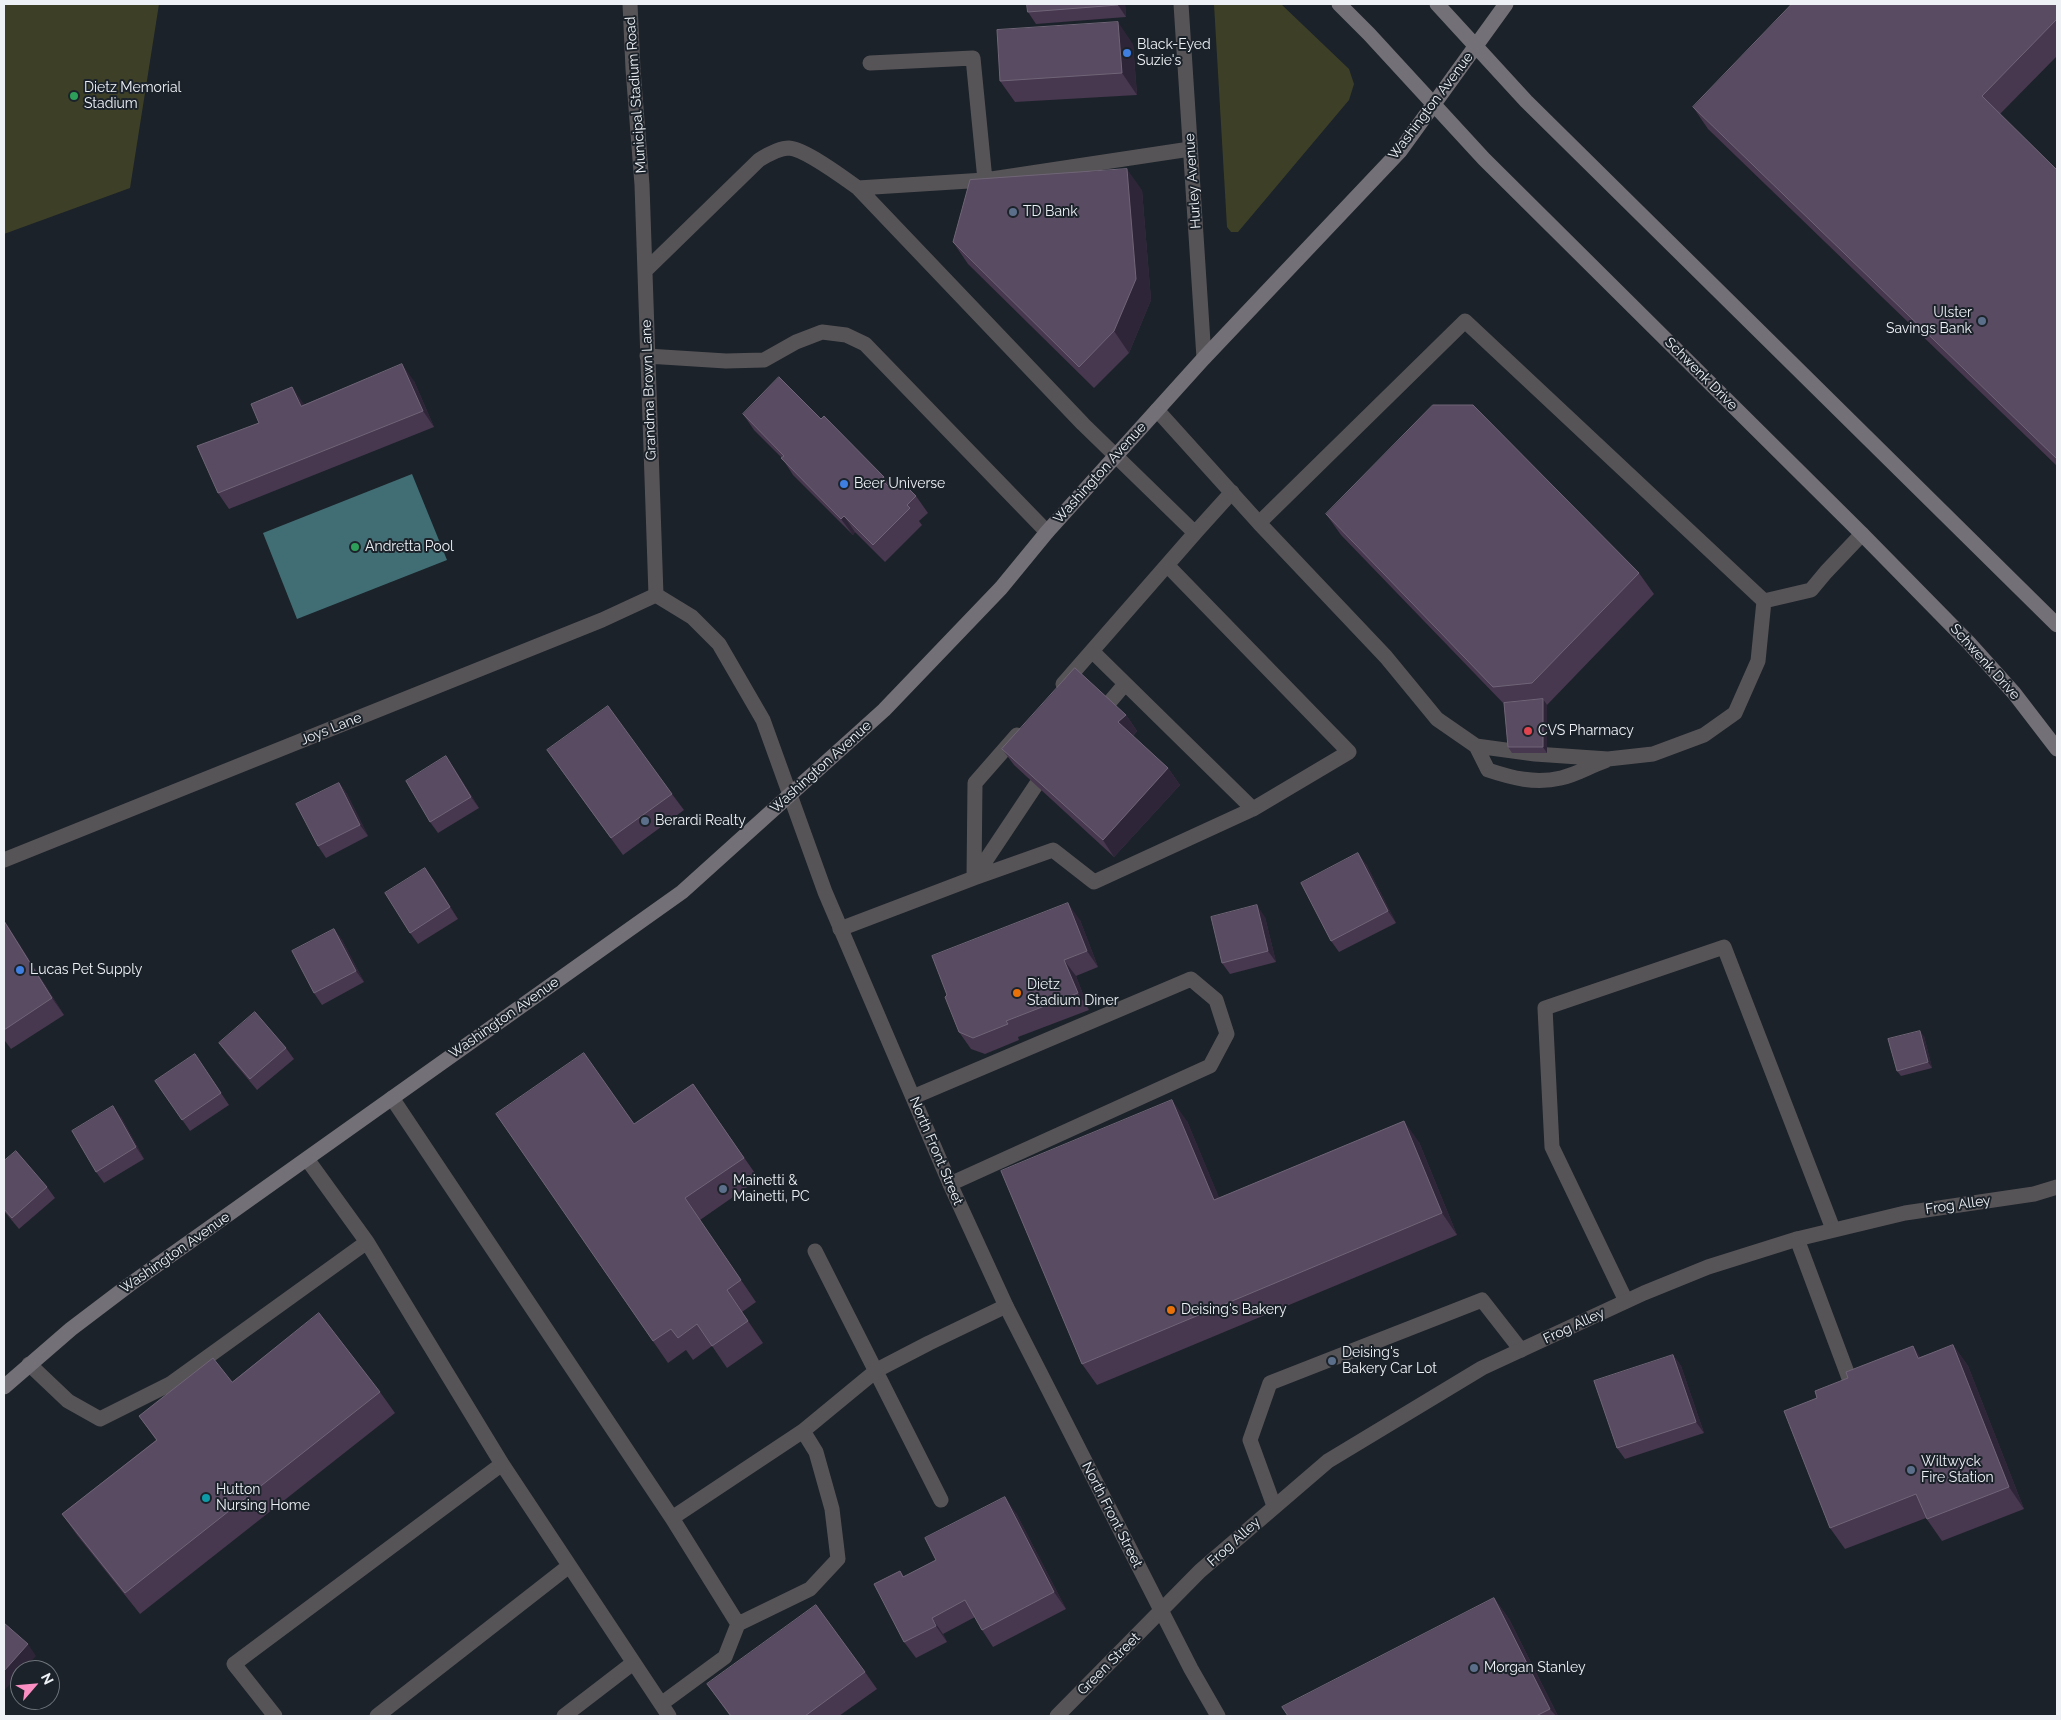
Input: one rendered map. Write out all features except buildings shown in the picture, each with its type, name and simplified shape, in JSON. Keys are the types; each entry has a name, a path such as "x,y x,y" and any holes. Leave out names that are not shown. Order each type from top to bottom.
{"main road":[{"name":"Schwenk Drive","path":"1339,4 1370,34 1484,158 1862,534 1975,650 2014,693 2057,749"},
{"path":"1437,4 1532,107 2057,625"},
{"name":"Washington Avenue","path":"4,1387 29,1364 128,1285 307,1160 682,892 884,710 1001,588 1047,532 1204,358 1400,152 1506,4"}],"street":[{"name":"Municipal Stadium Road","path":"630,4 642,185"},
{"name":"Hurley Avenue","path":"1180,4 1204,358"},
{"path":"870,63 973,58 985,180"},
{"path":"645,271 759,160 773,152 789,148 814,159 858,188 1083,424 1195,533"},
{"path":"858,188 985,180 1190,149"},
{"name":"Grandma Brown Lane","path":"642,185 656,596"},
{"path":"1259,522 1465,321 1764,601"},
{"path":"647,356 726,361 764,360 796,342 822,332 846,335 866,344 1047,532"},
{"path":"1157,410 1386,658 1437,719 1476,746 1535,754 1608,759 1653,754 1704,735 1735,713 1758,661 1764,601"},
{"path":"1053,695 1232,492"},
{"path":"1764,601 1811,590 1862,534"},
{"path":"840,929 1053,850 1094,882 1253,809 1349,752 1167,565"},
{"name":"North Front Street","path":"656,596 692,617 719,644 763,720 825,892 950,1184 1006,1306 1161,1611 1218,1716"},
{"name":"Joys Lane","path":"4,860 602,620 656,596"},
{"path":"1092,652 1253,809"},
{"path":"1108,704 1125,684"},
{"path":"974,878 975,782 1027,724"},
{"path":"1476,746 1488,770 1515,779 1538,781 1562,778 1608,759"},
{"path":"974,878 1036,785"},
{"path":"1626,1301 1552,1147 1544,1008 1724,947 1833,1229"},
{"path":"913,1097 1191,979 1216,1000 1227,1034 1210,1066 950,1184"},
{"path":"392,1098 672,1518 738,1624"},
{"path":"307,1160 367,1242 502,1464 665,1710 725,1657 738,1624 810,1589 838,1559 832,1509 816,1452 803,1431"},
{"name":"Frog Alley","path":"1161,1611 1200,1571 1328,1461 1482,1368 1626,1301 1708,1267 1796,1239 1905,1213 2034,1194 2057,1187"},
{"path":"1796,1239 1852,1386"},
{"path":"29,1364 68,1402 100,1419 170,1384 367,1242"},
{"path":"815,1251 877,1370 941,1500"},
{"path":"1274,1506 1250,1440 1270,1383 1482,1300 1521,1350"},
{"path":"672,1518 803,1431 877,1370 1006,1306"},
{"path":"275,1716 234,1664 502,1464"},
{"path":"377,1716 569,1566"},
{"name":"Green Street","path":"1057,1716 1161,1611"},
{"path":"564,1716 633,1663"}],"green space":[{"name":"Dietz Memorial Stadium","path":"4,4 159,4 130,188 4,234"},
{"path":"1214,4 1281,4 1349,69 1354,84 1349,100 1238,232 1231,232 1227,227"}],"water":[{"name":"Andretta Pool","path":"412,474 447,560 297,619 263,533"}],"place":[{"name":"Black-Eyed Suzie's","path":"1127,53"},
{"name":"Dietz Memorial Stadium","path":"74,96"},
{"name":"TD Bank","path":"1013,212"},
{"name":"Ulster Savings Bank","path":"1982,321"},
{"name":"Beer Universe","path":"844,484"},
{"name":"Andretta Pool","path":"355,547"},
{"name":"CVS Pharmacy","path":"1528,731"},
{"name":"Berardi Realty","path":"645,821"},
{"name":"Lucas Pet Supply","path":"20,970"},
{"name":"Dietz Stadium Diner","path":"1017,993"},
{"name":"Mainetti & Mainetti, PC","path":"723,1189"},
{"name":"Deising's Bakery","path":"1171,1310"},
{"name":"Deising's Bakery Car Lot","path":"1332,1361"},
{"name":"Wiltwyck Fire Station","path":"1911,1470"},
{"name":"Hutton Nursing Home","path":"206,1498"},
{"name":"Morgan Stanley","path":"1474,1668"}]}
